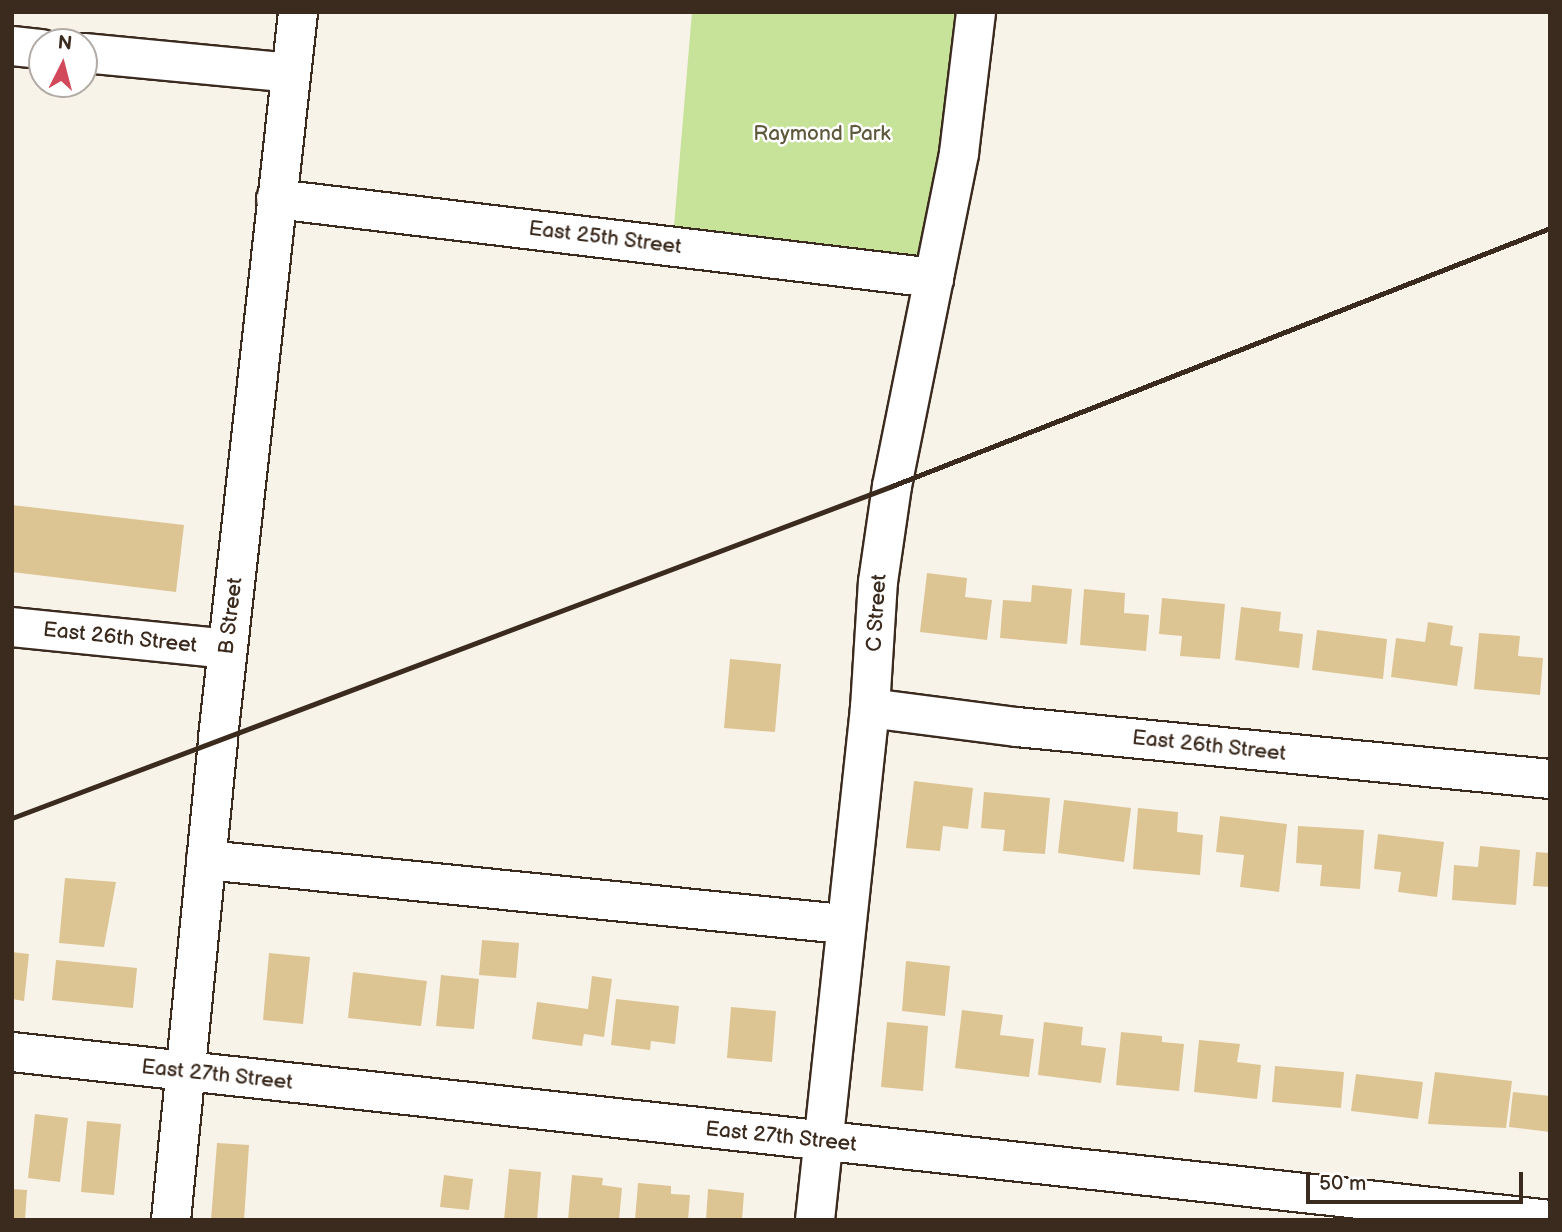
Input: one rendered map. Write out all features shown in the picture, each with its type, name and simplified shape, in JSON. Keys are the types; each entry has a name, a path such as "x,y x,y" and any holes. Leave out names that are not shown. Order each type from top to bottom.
{"street":[{"name":"B Street","path":"171,1220 188,1072 227,649 298,12"},
{"name":"C Street","path":"815,1220 844,924 870,708 886,525 959,153 976,12"},
{"path":"98,54 291,73"},
{"name":"East 25th Street","path":"276,199 934,278"},
{"name":"East 26th Street","path":"12,627 227,649"},
{"name":"East 26th Street","path":"870,708 1017,727 1550,779"},
{"path":"206,860 844,924"},
{"name":"East 27th Street","path":"12,1052 1550,1220"}],"green space":[{"name":"Raymond Park","path":"692,12 966,12 927,270 673,238"}],"building":[{"path":"12,505 184,525 176,592 12,572"},
{"path":"927,573 967,578 965,597 992,600 987,640 920,632"},
{"path":"1032,585 1072,589 1067,644 1000,638 1003,600 1031,602"},
{"path":"1084,589 1125,593 1124,613 1149,615 1146,651 1080,645"},
{"path":"1162,598 1225,604 1220,659 1180,656 1182,636 1159,634"},
{"path":"1241,607 1281,612 1279,631 1303,634 1299,668 1235,660"},
{"path":"1428,622 1453,626 1450,645 1463,647 1457,686 1391,677 1396,638 1425,642"},
{"path":"1317,630 1387,639 1383,679 1312,670"},
{"path":"1479,633 1520,636 1518,656 1543,658 1540,695 1474,689"},
{"path":"730,659 781,664 775,732 724,728"},
{"path":"914,781 973,788 968,829 943,826 940,851 906,848"},
{"path":"984,792 1050,798 1045,854 1003,851 1005,830 981,828"},
{"path":"1064,800 1131,808 1124,862 1058,853"},
{"path":"1138,808 1178,812 1177,832 1203,835 1200,875 1133,869"},
{"path":"1220,816 1287,824 1279,892 1240,887 1244,855 1216,852"},
{"path":"1298,826 1364,830 1360,889 1320,886 1322,865 1296,863"},
{"path":"1378,834 1444,842 1437,897 1398,892 1401,872 1374,869"},
{"path":"1480,846 1520,850 1516,905 1452,900 1454,865 1478,867"},
{"path":"1536,852 1550,853 1550,887 1533,886"},
{"path":"65,878 116,882 104,947 59,943"},
{"path":"482,940 519,943 516,978 479,975"},
{"path":"12,952 29,954 24,1001 12,999"},
{"path":"269,953 310,957 303,1024 263,1020"},
{"path":"56,960 137,968 133,1008 52,1000"},
{"path":"906,961 950,966 945,1016 902,1011"},
{"path":"353,972 427,981 421,1026 348,1018"},
{"path":"441,975 479,979 474,1029 436,1026"},
{"path":"592,976 612,979 604,1037 584,1034 582,1046 532,1039 537,1002 588,1009"},
{"path":"616,999 679,1006 675,1044 651,1041 650,1050 611,1045"},
{"path":"731,1007 776,1011 772,1062 727,1058"},
{"path":"962,1010 1003,1015 1000,1035 1034,1039 1029,1077 955,1068"},
{"path":"887,1022 928,1026 923,1091 881,1087"},
{"path":"1044,1022 1083,1027 1081,1045 1106,1048 1101,1083 1038,1075"},
{"path":"1121,1032 1162,1036 1162,1042 1184,1044 1179,1091 1116,1085"},
{"path":"1199,1040 1240,1044 1237,1062 1261,1065 1257,1099 1194,1092"},
{"path":"1275,1066 1344,1072 1341,1108 1272,1102"},
{"path":"1435,1072 1512,1081 1506,1128 1428,1124"},
{"path":"1356,1074 1423,1082 1418,1119 1351,1111"},
{"path":"1513,1092 1550,1096 1550,1132 1509,1127"},
{"path":"35,1114 68,1118 60,1182 28,1178"},
{"path":"87,1121 121,1124 114,1195 81,1192"},
{"path":"217,1143 249,1145 244,1220 211,1220"},
{"path":"509,1169 541,1172 537,1220 504,1220"},
{"path":"444,1175 473,1179 469,1210 440,1207"},
{"path":"572,1175 603,1178 602,1185 622,1188 619,1220 568,1220"},
{"path":"638,1183 671,1186 671,1194 690,1195 688,1220 635,1220"},
{"path":"12,1189 27,1190 25,1220 12,1220"},
{"path":"708,1189 744,1193 742,1220 706,1220"}],"railway":[{"path":"12,818 892,486 1550,228"}]}
